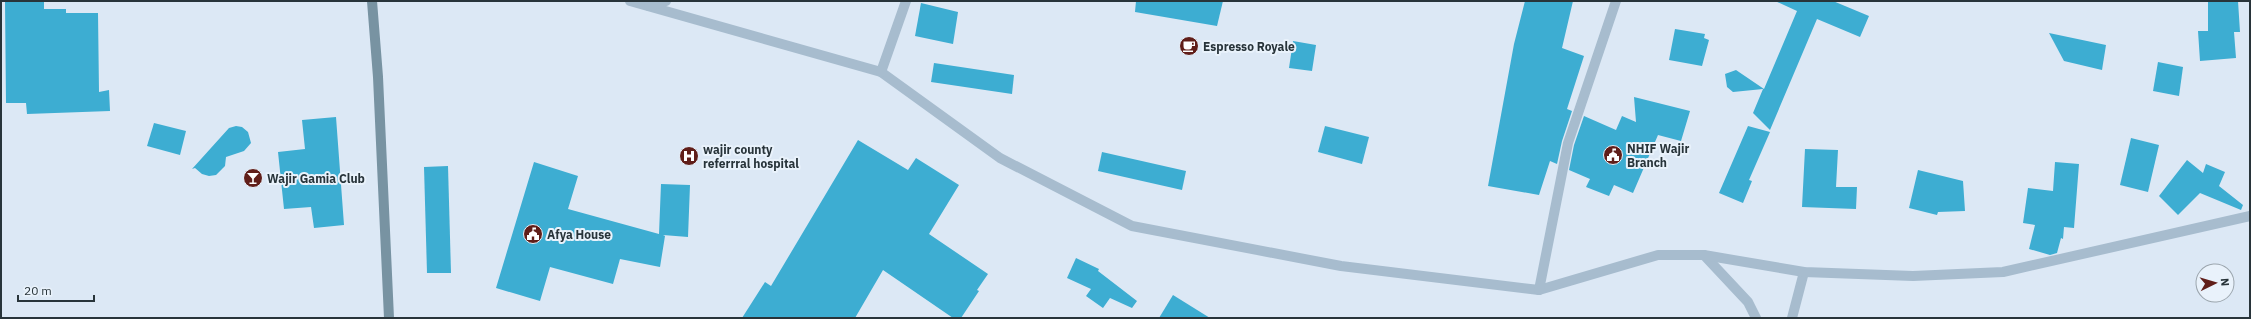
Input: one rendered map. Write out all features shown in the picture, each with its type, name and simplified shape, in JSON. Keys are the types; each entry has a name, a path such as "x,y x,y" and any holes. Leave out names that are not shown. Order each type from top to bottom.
{"street":[{"path":"372,1 378,77 388,318"},
{"path":"630,1 881,72 1000,158 1132,226 1341,266 1539,290 1658,255 1704,255 1804,272 1913,276 2003,272 2250,216"},
{"path":"648,6 666,1"},
{"path":"881,72 906,1"},
{"path":"1539,290 1568,143 1616,1"},
{"path":"1704,255 1748,302 1756,318"},
{"path":"1792,318 1804,272"}],"building":[{"path":"5,1 44,1 44,9 66,9 66,13 98,13 99,92 109,90 110,111 27,114 26,103 6,103"},
{"path":"1136,1 1223,1 1217,26 1135,12"},
{"path":"1525,1 1573,1 1562,48 1584,56 1567,109 1572,111 1562,141 1557,164 1550,161 1539,195 1488,186 1514,44"},
{"path":"1775,1 1833,1 1869,16 1860,37 1817,19 1770,130 1753,113 1763,89 1733,92 1727,87 1725,74 1736,70 1764,89 1797,11"},
{"path":"2208,1 2238,1 2240,32 2234,32 2236,58 2200,61 2198,31 2208,31"},
{"path":"921,3 958,12 953,44 915,36"},
{"path":"1675,29 1705,34 1704,38 1709,40 1702,66 1669,60"},
{"path":"2049,33 2106,45 2102,70 2064,61"},
{"path":"1293,41 1316,45 1312,71 1289,68"},
{"path":"2158,62 2183,67 2179,96 2153,91"},
{"path":"934,63 1014,75 1012,94 931,82"},
{"name":"NHIF Wajir Branch","path":"1634,97 1690,111 1681,141 1658,135 1633,193 1614,185 1609,196 1586,187 1590,179 1569,170 1574,145 1584,116 1616,130 1622,116 1636,122"},
{"path":"336,117 344,225 314,228 311,207 284,209 278,152 305,149 302,120"},
{"path":"154,123 186,131 180,155 147,146"},
{"path":"236,126 242,127 248,132 251,143 244,151 226,157 225,166 216,175 209,176 202,174 195,168 192,169 229,128"},
{"path":"1325,126 1369,137 1362,164 1318,152"},
{"path":"1748,126 1770,132 1749,180 1752,181 1743,203 1719,193"},
{"path":"2131,138 2159,145 2148,192 2120,185"},
{"path":"858,140 908,170 916,158 959,185 929,234 988,274 977,290 979,291 961,318 953,318 883,270 855,318 742,318 765,282 771,286"},
{"path":"1805,149 1838,150 1836,187 1857,187 1856,209 1802,207"},
{"path":"1102,152 1186,171 1182,190 1098,171"},
{"path":"2187,160 2203,173 2206,164 2225,172 2219,186 2243,205 2241,210 2200,193 2178,215 2159,196"},
{"path":"534,162 578,176 568,209 659,234 661,184 690,185 688,237 663,235 665,236 660,267 620,259 613,284 550,267 540,301 496,288"},
{"path":"2055,162 2079,164 2074,228 2064,227 2063,239 2061,238 2057,253 2050,255 2029,249 2035,225 2023,223 2028,188 2053,191"},
{"path":"448,166 451,273 427,273 424,167"},
{"path":"1918,170 1963,181 1965,211 1938,212 1937,215 1909,208"},
{"path":"1076,258 1099,269 1098,271 1137,301 1132,308 1110,298 1103,308 1086,296 1091,289 1067,278"},
{"path":"1173,295 1210,318 1159,318"}],"place":[{"name":"Espresso Royale","path":"1189,46"},
{"name":"NHIF Wajir Branch","path":"1613,155"},
{"name":"wajir county referrral hospital","path":"689,156"},
{"name":"Wajir Gamia Club","path":"253,178"},
{"name":"Afya House","path":"533,234"}]}
